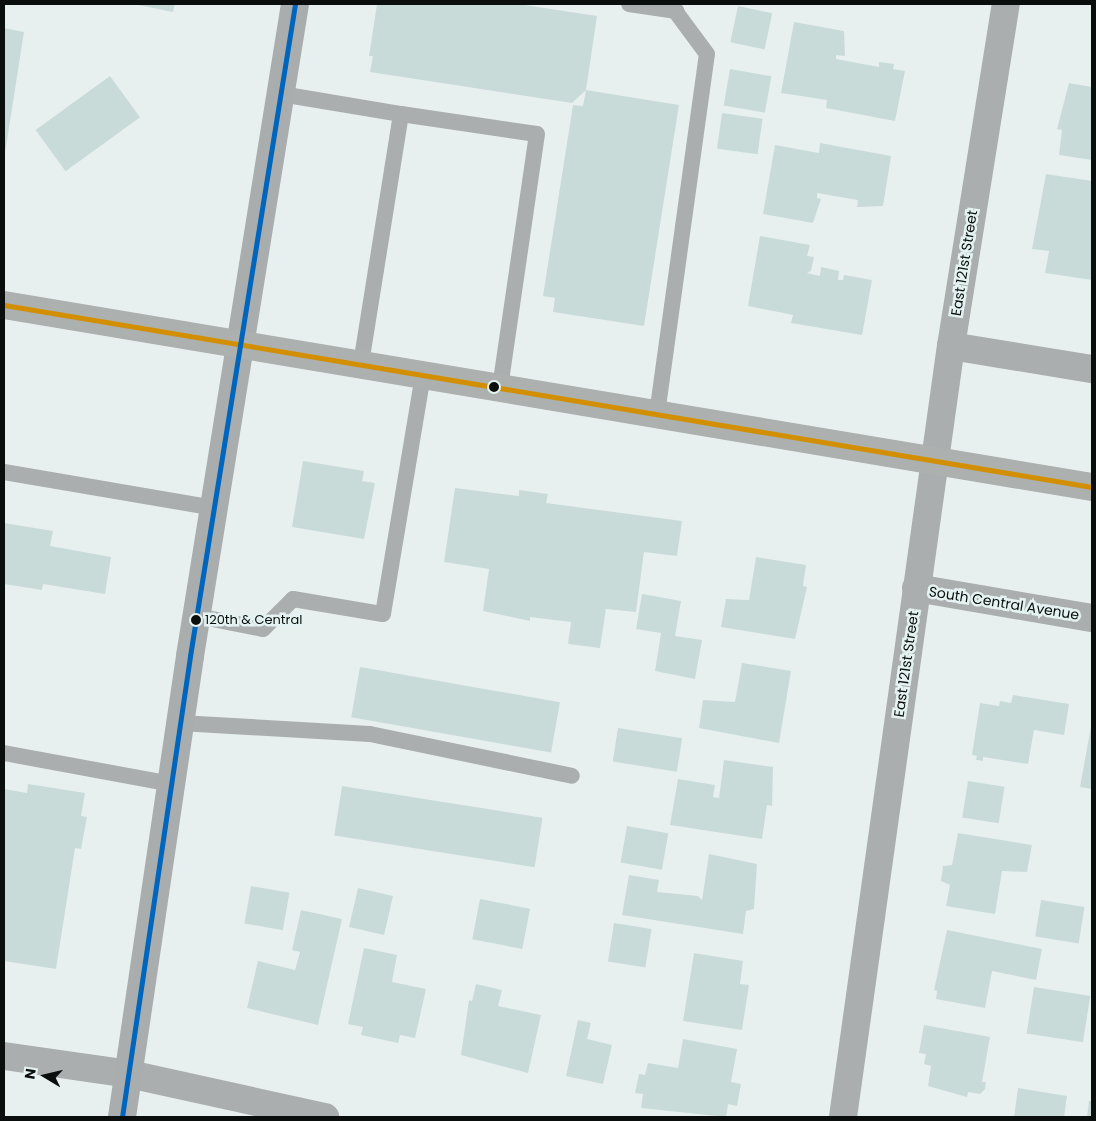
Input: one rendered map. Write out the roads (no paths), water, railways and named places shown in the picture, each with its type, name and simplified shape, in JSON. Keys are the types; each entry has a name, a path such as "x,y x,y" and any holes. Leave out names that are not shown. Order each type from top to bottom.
{"main road":[{"path":"4,305 241,342 361,364 1092,487"}],"street":[{"path":"122,1117 196,616 295,4"},
{"name":"East 121st Street","path":"843,1117 934,461 1006,4"},
{"path":"951,346 1092,369"},
{"name":"South Central Avenue","path":"916,588 1092,618"},
{"path":"4,1056 129,1074 325,1117"}],"lane":[{"path":"630,4 673,7 707,54 657,414"},
{"path":"281,94 537,134 500,387"},
{"path":"361,364 401,114"},
{"path":"196,616 263,629 292,599 383,614 423,374"},
{"path":"4,472 214,508"},
{"path":"180,723 370,734 572,776"},
{"path":"4,752 171,784"}],"place":[{"name":"120th & Central","path":"196,620"}]}
